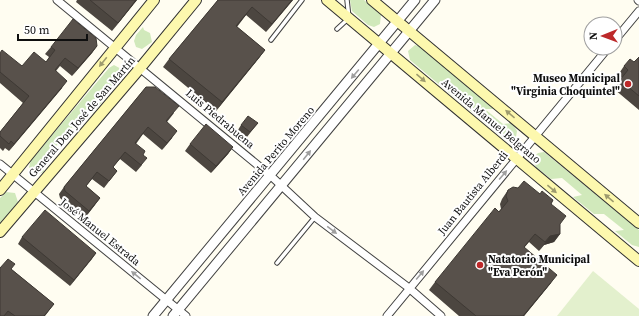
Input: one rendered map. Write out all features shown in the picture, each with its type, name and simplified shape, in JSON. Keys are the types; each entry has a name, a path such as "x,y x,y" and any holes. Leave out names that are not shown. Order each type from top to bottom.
{"main road":[{"name":"General Don José de San Martín","path":"0,190 154,0"},
{"name":"General Don José de San Martín","path":"0,232 141,67 196,0"},
{"name":"Avenida Manuel Belgrano","path":"327,0 639,261"},
{"name":"Avenida Manuel Belgrano","path":"372,0 535,134 639,223"},
{"path":"623,247 639,250"}],"street":[{"name":"Luis Piedrabuena","path":"57,0 141,67 282,185 315,217 409,288 438,315"},
{"name":"Avenida Perito Moreno","path":"153,316 271,176 415,0"},
{"path":"176,313 435,0"},
{"path":"623,30 639,11"},
{"name":"Juan Bautista Alberdi","path":"387,316 535,134 601,56"},
{"name":"José Manuel Estrada","path":"0,164 166,300 176,313 186,316"}],"lane":[{"path":"271,40 302,0"},
{"path":"337,30 348,18 347,0"},
{"path":"277,263 315,217"}],"green space":[{"path":"350,0 364,0 381,15 380,24 374,27 368,25 352,11"},
{"path":"143,27 144,30 150,33 152,42 142,49 136,47 134,41 136,35"},
{"path":"415,45 421,47 494,109 485,109 503,124 512,123 517,131 516,137 510,140 504,139 410,60 408,51"},
{"path":"114,65 123,70 121,79 93,113 90,106 42,163 44,172 38,174 32,172 29,167 31,160 109,68"},
{"path":"544,152 639,230 639,247 632,245 615,231 624,230 604,214 594,214 573,197 582,195 562,178 551,179 536,167 533,158 538,153"},
{"path":"6,192 15,193 18,202 0,224 0,198"},
{"path":"593,271 639,309 639,316 557,316"}],"building":[{"path":"90,0 136,0 118,23"},
{"path":"218,0 292,0 272,24 252,7 236,26 265,50 222,102 169,59"},
{"path":"73,19 96,38 97,46 78,68 65,58 55,70 67,81 14,144 11,141 9,144 0,136 0,132 29,96 0,72 0,53 2,50 22,66 34,52 46,62 55,50 51,47"},
{"path":"639,57 639,96 620,80 628,70 624,66 630,59 634,62"},
{"path":"146,87 155,87 179,106 166,121 177,131 167,143 148,127 135,143 145,151 143,155 147,158 141,165 125,152 113,167 117,171 109,181 97,172 86,186 100,198 89,211 65,191 64,187"},
{"path":"248,116 258,123 250,132 241,125"},
{"path":"206,124 233,147 216,166 190,144"},
{"path":"524,181 540,194 542,191 553,200 551,204 566,216 560,224 560,234 550,236 545,242 535,234 524,247 557,275 523,316 476,316 435,282 495,208 499,212 508,201 506,196 508,190 513,187 518,188"},
{"path":"45,210 96,253 74,280 22,237"},
{"path":"8,259 15,264 11,269 54,304 44,316 15,316 8,311 4,316 0,316 0,268"}],"place":[{"name":"Museo Municipal \"Virginia Choquintel\"","path":"628,84"},
{"name":"Natatorio Municipal \"Eva Perón\"","path":"480,265"}]}
